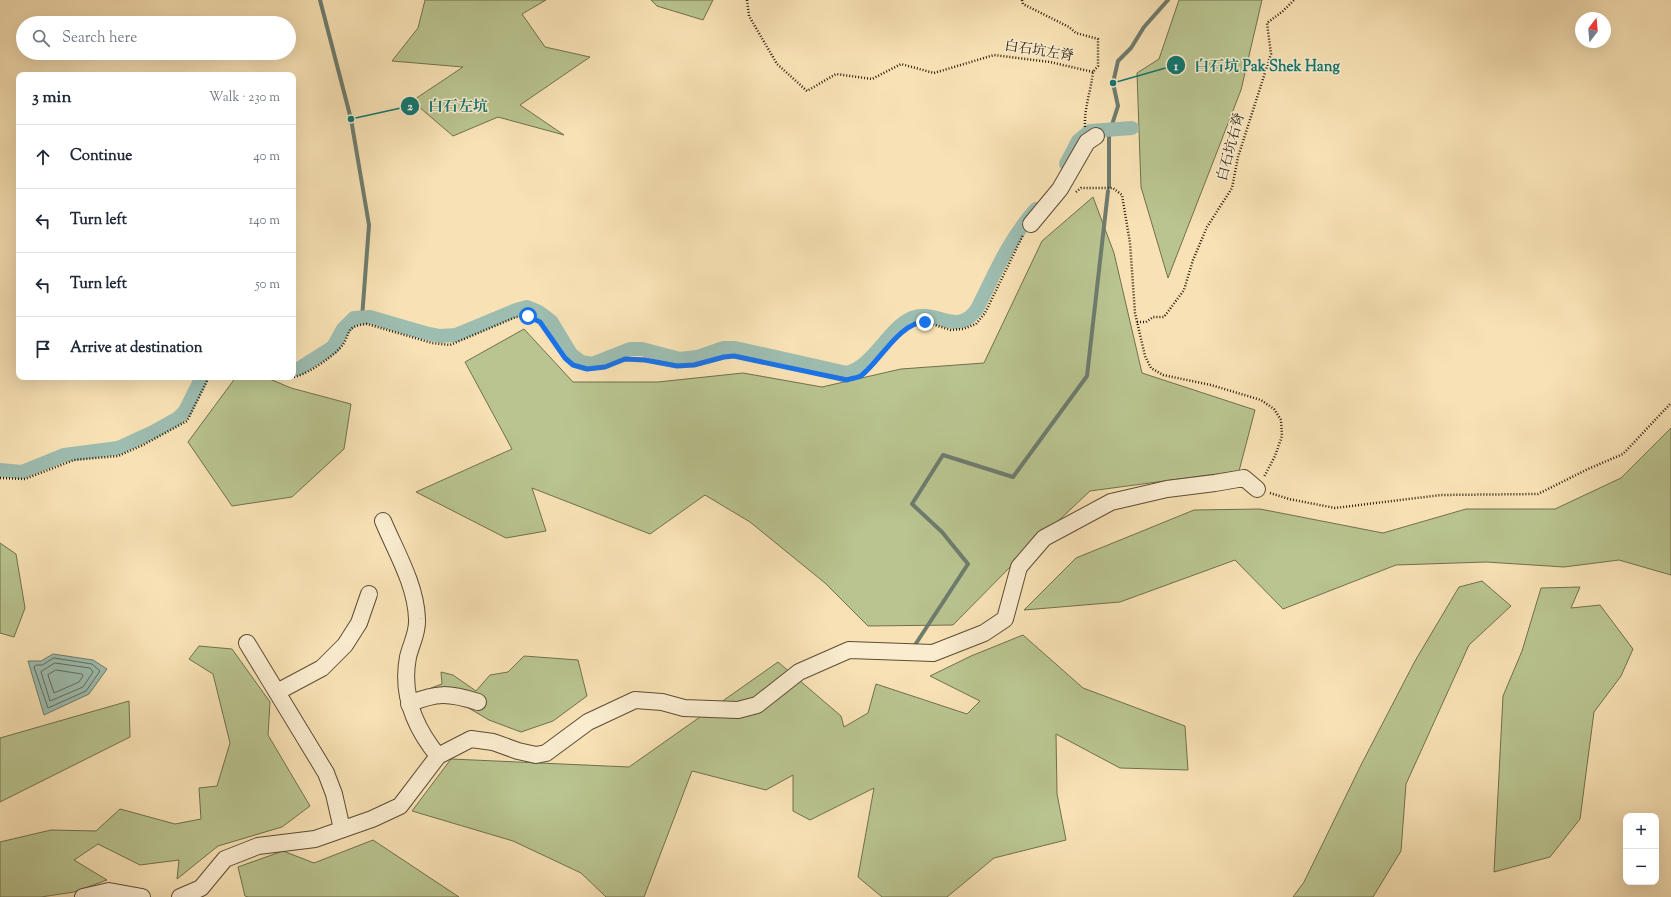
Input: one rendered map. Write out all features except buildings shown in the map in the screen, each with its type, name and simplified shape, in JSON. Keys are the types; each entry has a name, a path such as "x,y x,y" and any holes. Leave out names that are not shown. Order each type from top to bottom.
{"street":[{"path":"1031,224 1060,188 1087,142 1090,133"},
{"path":"180,897 201,888 225,858 258,846 315,839 372,819 400,806 438,756 472,739 493,742 518,751 541,755 546,753 588,722 635,700 662,702 684,708 738,710 757,706 799,672 849,650 933,653 984,633 1004,619 1019,567 1044,538 1111,502 1167,489 1244,478 1257,489"},
{"path":"383,521 408,579 414,597 416,611 417,631 408,657 406,679 409,704 425,740 438,756"},
{"path":"277,692 322,668 345,644 359,623 370,594"},
{"path":"247,643 326,773 334,794 342,829"},
{"path":"409,704 432,695 448,695 478,702"},
{"path":"84,897 109,892 142,897"}],"path":[{"name":"白石坑左脊","path":"747,0 749,16 777,64 807,91 836,74 872,80 901,64 934,73 994,55 1050,62 1093,72"},
{"path":"1022,0 1023,4 1069,27 1076,33 1098,39 1098,66 1093,72 1084,114 1090,133"},
{"name":"白石坑右脊","path":"1137,322 1146,322 1153,317 1164,317 1184,290 1193,260 1207,227 1232,188 1238,157 1271,54 1267,24 1294,0"},
{"path":"1075,192 1081,188 1113,188 1122,195 1130,243 1137,322 1144,356 1151,368 1162,375 1211,385 1261,400 1274,409 1281,420 1282,436 1275,456 1257,489 1289,499 1335,508 1441,495 1538,494 1588,469 1623,454 1671,402"},
{"path":"296,377 306,373 340,349 348,333 356,325 367,324 432,343 450,345 516,317 528,316 540,322 565,358 573,365 587,369 605,367 625,359 645,360 677,366 694,365 724,357 734,356 847,380 861,376 898,337 918,322 925,322 951,330 963,329 976,324 985,313 1022,236 1031,224"},
{"path":"0,478 25,479 74,460 118,456 143,445 187,421 208,380"}],"green space":[{"path":"425,0 546,0 522,14 545,47 590,57 520,105 564,135 498,117 453,136 412,101 463,67 392,61 418,28"},
{"path":"651,0 713,0 703,20 657,6"},
{"path":"1179,0 1262,0 1241,90 1168,278 1141,187 1137,73 1159,59"},
{"path":"1093,197 1114,253 1142,373 1255,410 1239,471 1090,491 1018,559 953,625 868,626 825,583 750,522 705,495 650,534 532,488 546,531 506,538 416,492 512,449 465,362 524,329 573,382 658,382 743,373 822,387 901,369 984,363 1042,241"},
{"path":"234,380 272,380 291,388 351,404 344,449 292,497 232,506 188,442"},
{"path":"1671,428 1671,575 1619,560 1564,567 1486,562 1396,565 1283,609 1235,560 1120,602 1024,610 1076,558 1194,510 1260,509 1383,533 1466,509 1555,509 1621,478"},
{"path":"0,543 16,554 25,608 14,637 0,633"},
{"path":"1482,581 1511,606 1469,645 1406,784 1401,851 1373,897 1293,897 1304,882 1361,765 1415,661 1459,587"},
{"path":"1580,587 1571,608 1600,605 1633,649 1621,676 1594,712 1580,819 1550,857 1494,872 1503,696 1522,651 1541,588"},
{"path":"1023,635 1083,688 1185,726 1188,770 1120,768 1056,734 1057,794 1066,840 994,858 947,897 882,897 858,877 874,788 810,820 793,811 793,775 766,790 692,771 644,897 606,897 581,873 513,841 412,811 451,759 629,767 778,662 841,716 844,727 868,713 876,684 967,714 980,701 930,676 971,656"},
{"path":"199,646 232,649 270,702 268,735 310,806 282,827 218,846 177,879 179,860 140,865 98,844 74,860 107,880 74,892 41,897 0,897 0,842 51,830 96,831 120,809 175,824 201,819 199,788 217,786 230,743 213,674 189,659"},
{"path":"524,656 578,660 587,696 553,721 521,732 489,720 455,700 436,702 431,688 442,684 441,672 453,675 476,691 490,675 508,672"},
{"path":"129,701 130,737 0,802 0,738"},
{"path":"373,840 459,897 245,896 238,867 283,851 314,863"}],"water":[{"path":"53,654 93,660 107,669 89,694 44,715 28,661 41,661"}],"waterway":[{"path":"320,0 351,119 369,225 362,318"},
{"path":"1109,187 1109,134 1118,106 1113,83 1118,61 1131,48 1144,27 1168,0"},
{"path":"1066,164 1078,141 1090,131 1132,128"},
{"path":"913,648 968,564 942,532 912,504 943,455 1013,477 1087,376 1108,191"},
{"path":"296,369 333,347 343,329 354,318 370,317 425,333 440,336 456,335 516,310 527,307 539,312 551,321 571,354 581,362 592,364 630,349 642,349 680,359 697,357 723,348 735,348 847,373 857,369 865,363 895,330 912,318 929,316 954,322 962,321 969,317 977,309 1010,244 1026,220 1036,209"},
{"path":"0,470 22,472 64,455 118,448 153,432 178,418 185,411 200,380"}],"place":[{"name":"白石坑 Pak Shek Hang","path":"1113,83"},
{"name":"白石左坑","path":"351,119"}],"route":[{"path":"528,316 540,322 565,358 573,365 587,369 605,367 625,359 645,360 677,366 694,365 724,357 734,356 847,380 861,376 898,337 912,325 918,322 925,322"}]}
